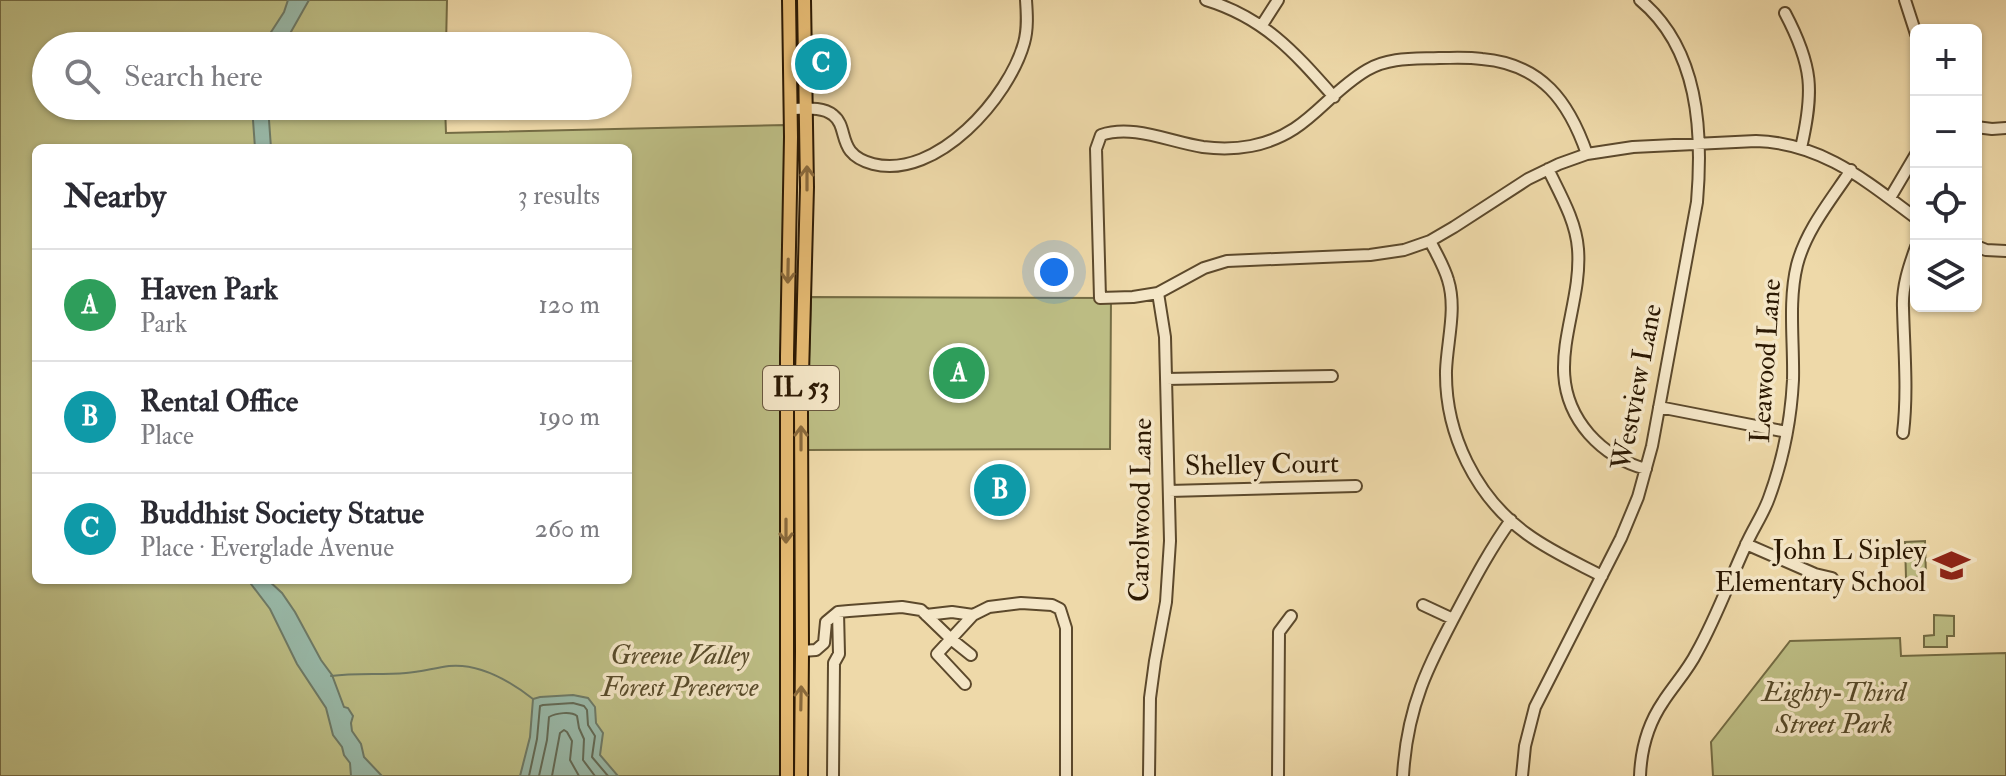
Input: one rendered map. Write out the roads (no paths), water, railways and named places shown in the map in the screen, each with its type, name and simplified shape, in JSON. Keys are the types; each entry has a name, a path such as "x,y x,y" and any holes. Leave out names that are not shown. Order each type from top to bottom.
{"main road":[{"name":"IL 53","path":"787,776 789,0"},
{"name":"IL 53","path":"801,776 801,412 807,187 804,0"}],"street":[{"path":"791,109 831,113 839,123 851,152 869,162 896,165 925,157 965,131 1005,87 1025,40 1026,0"},
{"path":"1206,0 1235,10 1262,25 1334,97"},
{"path":"1262,25 1278,0"},
{"name":"Westview Lane","path":"1522,776 1527,733 1535,707 1632,513 1646,469 1697,202 1699,168 1695,98 1688,70 1665,27 1640,0"},
{"path":"1905,0 1913,24"},
{"path":"1785,13 1800,43 1808,77 1810,105 1801,148"},
{"path":"1587,154 1575,122 1555,92 1526,72 1497,61 1475,58 1390,61 1365,71 1291,133 1241,148 1201,147 1116,131 1101,135 1096,149 1100,298 1158,293 1204,268 1227,261 1384,254 1404,250 1430,241 1517,185 1548,169 1587,154 1633,147 1767,142 1801,148 1851,170 1910,213"},
{"path":"1982,128 2006,128"},
{"path":"1890,198 1910,166"},
{"path":"1548,169 1577,237 1577,276 1564,363 1570,400 1585,429 1603,448 1624,461 1646,469"},
{"name":"Leawood Lane","path":"1640,776 1643,748 1652,722 1661,703 1697,653 1768,502 1782,460 1787,432 1793,379 1793,292 1797,265 1811,230 1851,170"},
{"path":"1430,241 1450,291 1446,381 1454,430 1467,463 1480,485 1511,520 1540,543 1602,576"},
{"path":"1982,248 2006,251"},
{"path":"1903,433 1906,411 1903,308 1910,266"},
{"name":"Carolwood Lane","path":"1149,776 1152,680 1169,571 1165,337 1158,293"},
{"path":"1166,379 1332,376"},
{"path":"1659,407 1787,432"},
{"name":"Shelley Court","path":"1169,491 1356,486"},
{"path":"1403,776 1407,733 1429,665 1487,554 1511,520"},
{"path":"1746,544 1815,574 1832,578"},
{"path":"965,684 937,654 973,615 989,607 1021,603 1052,605 1060,609 1066,628 1066,776"},
{"path":"1423,605 1453,619"},
{"path":"802,651 816,650 824,643 826,622 838,612 902,607 921,610 971,655"},
{"path":"833,776 834,663 839,654 838,612"},
{"path":"926,615 952,612 973,615"},
{"path":"1278,776 1279,632 1291,616"}],"water":[{"path":"288,0 309,0 291,32 271,32"},
{"path":"253,120 269,120 271,144 255,144"},
{"path":"251,584 272,584 295,612 332,675 344,707 353,716 352,731 361,744 364,757 382,776 351,776 350,763 333,735 326,708 297,664 270,609"},
{"path":"573,695 588,698 595,707 596,723 603,733 600,755 618,776 520,776 530,737 533,699"}],"waterway":[{"path":"331,676 406,673 449,666 472,667 494,675 533,699"}],"place":[{"name":"Buddhist Society Statue","path":"821,64"},
{"name":"Haven Park","path":"959,373"},
{"name":"Rental Office","path":"1000,490"},
{"name":"John L Sipley Elementary School","path":"1952,566"}],"park label":[{"name":"Greene Valley Forest Preserve","path":"680,671"},
{"name":"Eighty-Third Street Park","path":"1834,708"}]}
